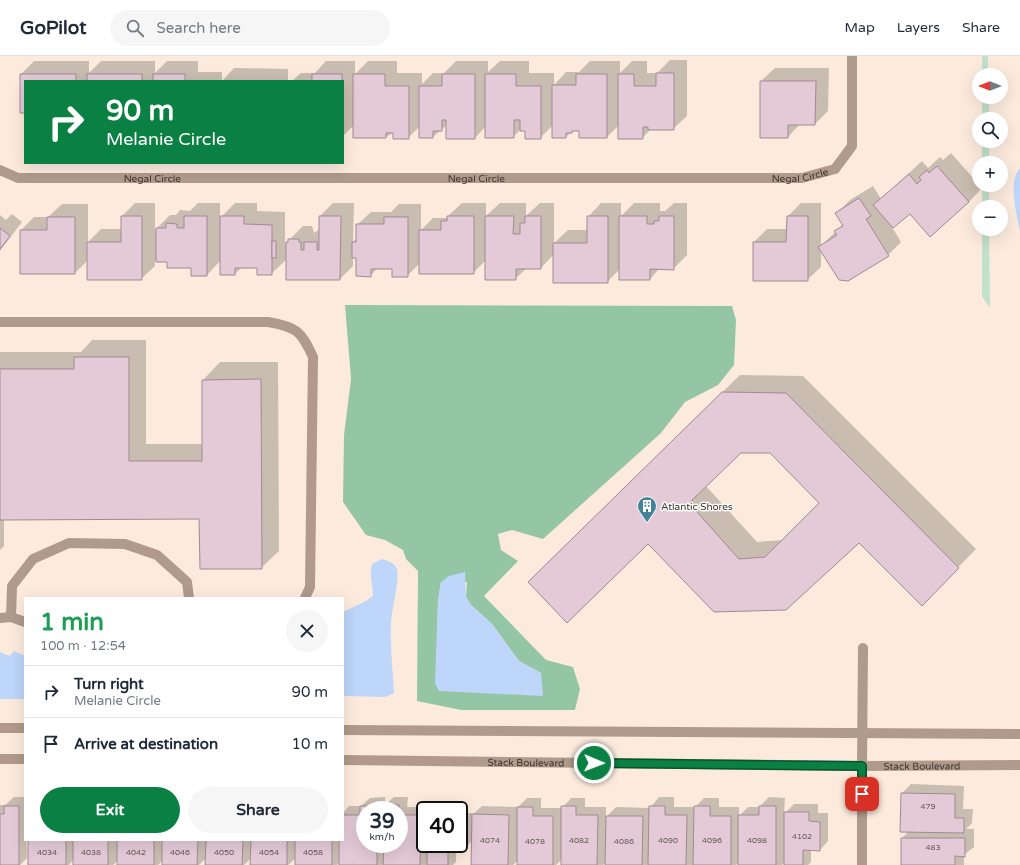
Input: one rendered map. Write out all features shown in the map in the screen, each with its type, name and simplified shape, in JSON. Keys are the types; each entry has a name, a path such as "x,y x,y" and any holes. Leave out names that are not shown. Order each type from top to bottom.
{"street":[{"name":"Negal Circle","path":"0,170 18,178 802,178 835,169 852,146 852,56"},
{"path":"0,322 268,322 290,326 305,340 313,357 310,587 305,597"},
{"path":"11,617 12,586 33,559 69,543 125,544 158,555 188,582 189,597"},
{"path":"0,618 11,617 24,622"},
{"path":"862,865 863,648"},
{"path":"0,728 24,728"},
{"path":"344,730 1020,734"},
{"path":"0,759 24,759"},
{"name":"Stack Boulevard","path":"344,760 862,766 1020,765"}],"green space":[{"path":"982,56 988,56 988,68 982,68"},
{"path":"982,104 989,104 989,112 982,112"},
{"path":"982,148 989,148 989,156 982,156"},
{"path":"982,192 989,192 989,200 982,200"},
{"path":"982,236 989,236 990,308 982,296"},
{"path":"345,305 732,306 736,320 734,365 718,385 685,402 661,433 543,539 512,530 498,534 501,550 518,561 484,596 546,660 573,667 580,689 575,710 461,710 417,701 418,571 406,559 403,550 385,540 366,535 343,502 344,435 351,379","holes":["441,582 467,582 466,597 471,605 492,624 519,661 541,673 439,691 436,683 438,601"]}],"water":[{"path":"1020,168 1020,232 1013,190 1016,175"},
{"path":"382,559 391,562 395,565 398,574 391,625 394,693 385,697 344,696 344,612 373,596 371,576 372,564"},
{"path":"465,572 466,597 471,605 492,624 519,661 541,673 543,696 439,691 435,683 438,601 441,582 449,576"},
{"path":"14,651 24,656 24,699 0,699 0,652 10,656"}],"building":[{"path":"656,73 674,73 674,130 648,130 648,127 643,127 643,139 618,139 618,74 634,74 634,86 656,86"},
{"path":"20,74 76,74 76,80 24,80 24,113 20,113"},
{"path":"87,74 142,74 142,80 87,80"},
{"path":"153,74 185,74 185,80 153,80"},
{"path":"312,74 342,74 342,80 312,80"},
{"path":"353,74 385,74 385,86 409,86 409,139 393,139 393,133 386,133 386,138 353,138"},
{"path":"442,74 475,74 475,139 446,139 446,120 442,120 442,131 433,131 433,138 419,138 419,86 442,86"},
{"path":"485,74 516,74 516,86 541,86 541,139 525,139 525,131 520,131 520,120 514,120 514,138 485,138"},
{"path":"576,74 607,74 607,138 579,138 579,131 572,131 572,133 566,133 566,138 552,138 552,85 576,85"},
{"path":"760,81 816,81 815,125 788,125 788,138 760,138"},
{"path":"937,166 969,202 930,237 910,214 893,228 873,205 909,174 917,184 921,180 919,177 927,170 929,173"},
{"path":"859,198 871,216 866,219 889,256 848,281 839,280 818,247 837,235 834,231 843,226 835,213"},
{"path":"121,216 142,216 142,280 87,280 87,242 121,242"},
{"path":"184,216 207,216 207,276 191,276 191,268 167,268 167,262 156,262 156,228 166,228 166,223 177,224 177,228 184,228"},
{"path":"220,216 244,216 244,224 272,225 272,275 257,275 257,268 235,268 235,275 220,275"},
{"path":"319,216 341,216 340,280 286,280 286,242 288,242 288,239 299,239 299,242 301,242 301,250 304,250 304,242 317,242 317,250 319,250"},
{"path":"447,216 474,216 474,274 419,274 419,230 441,230 441,221 447,221"},
{"path":"485,216 514,216 513,234 520,234 520,223 525,223 525,216 541,216 541,269 516,269 516,280 485,280"},
{"path":"587,216 608,216 608,283 553,283 553,243 587,243"},
{"path":"619,216 647,216 647,224 654,224 654,221 659,221 659,216 674,216 674,270 650,269 650,280 619,280"},
{"path":"787,216 808,216 808,281 753,281 753,242 786,242"},
{"path":"47,217 75,217 75,274 20,274 20,230 47,230"},
{"path":"384,217 408,217 408,277 392,277 392,269 371,269 371,277 356,276 356,258 352,258 352,242 356,242 356,224 384,224"},
{"path":"0,228 10,236 0,249"},
{"path":"272,241 276,241 276,258 272,258"},
{"path":"74,357 129,357 129,461 202,461 202,380 261,379 262,569 200,569 199,519 0,520 0,369 74,369"},
{"name":"Atlantic Shores","path":"722,392 786,393 959,568 922,606 859,543 786,610 714,612 648,544 567,623 528,582","holes":["741,453 770,453 819,503 765,557 739,559 689,503"]},
{"path":"901,793 955,794 955,818 964,818 964,833 900,832"},
{"path":"4,806 19,806 19,865 0,865 0,814 4,814"},
{"path":"561,806 576,806 576,815 598,815 597,865 561,865"},
{"path":"649,806 665,806 665,815 687,815 686,865 648,865"},
{"path":"694,806 710,806 710,816 731,816 731,865 693,865"},
{"path":"759,806 776,806 776,865 738,865 738,815 759,815"},
{"path":"517,807 533,807 533,816 553,816 553,865 517,865"},
{"path":"784,812 809,812 809,821 820,822 820,851 803,850 803,865 784,865"},
{"path":"472,814 509,815 508,865 471,865"},
{"path":"344,815 356,815 356,853 377,853 377,865 339,865 339,841 344,841"},
{"path":"408,815 416,815 416,853 420,853 420,865 383,865 384,853 408,853"},
{"path":"606,816 643,816 642,865 605,865"},
{"path":"901,838 965,838 965,857 955,856 955,865 901,865"},
{"path":"28,841 66,841 66,865 28,865"},
{"path":"73,841 108,841 108,865 73,865"},
{"path":"117,841 154,841 154,865 117,865"},
{"path":"162,841 198,841 197,865 162,865"},
{"path":"206,841 243,841 242,865 205,865"},
{"path":"251,841 287,841 287,865 250,865"},
{"path":"295,841 332,841 332,865 295,865"},
{"path":"427,853 448,853 448,865 427,865"}],"place":[{"name":"Atlantic Shores","path":"647,523"}],"route":[{"path":"594,763 862,766 862,794"}]}
